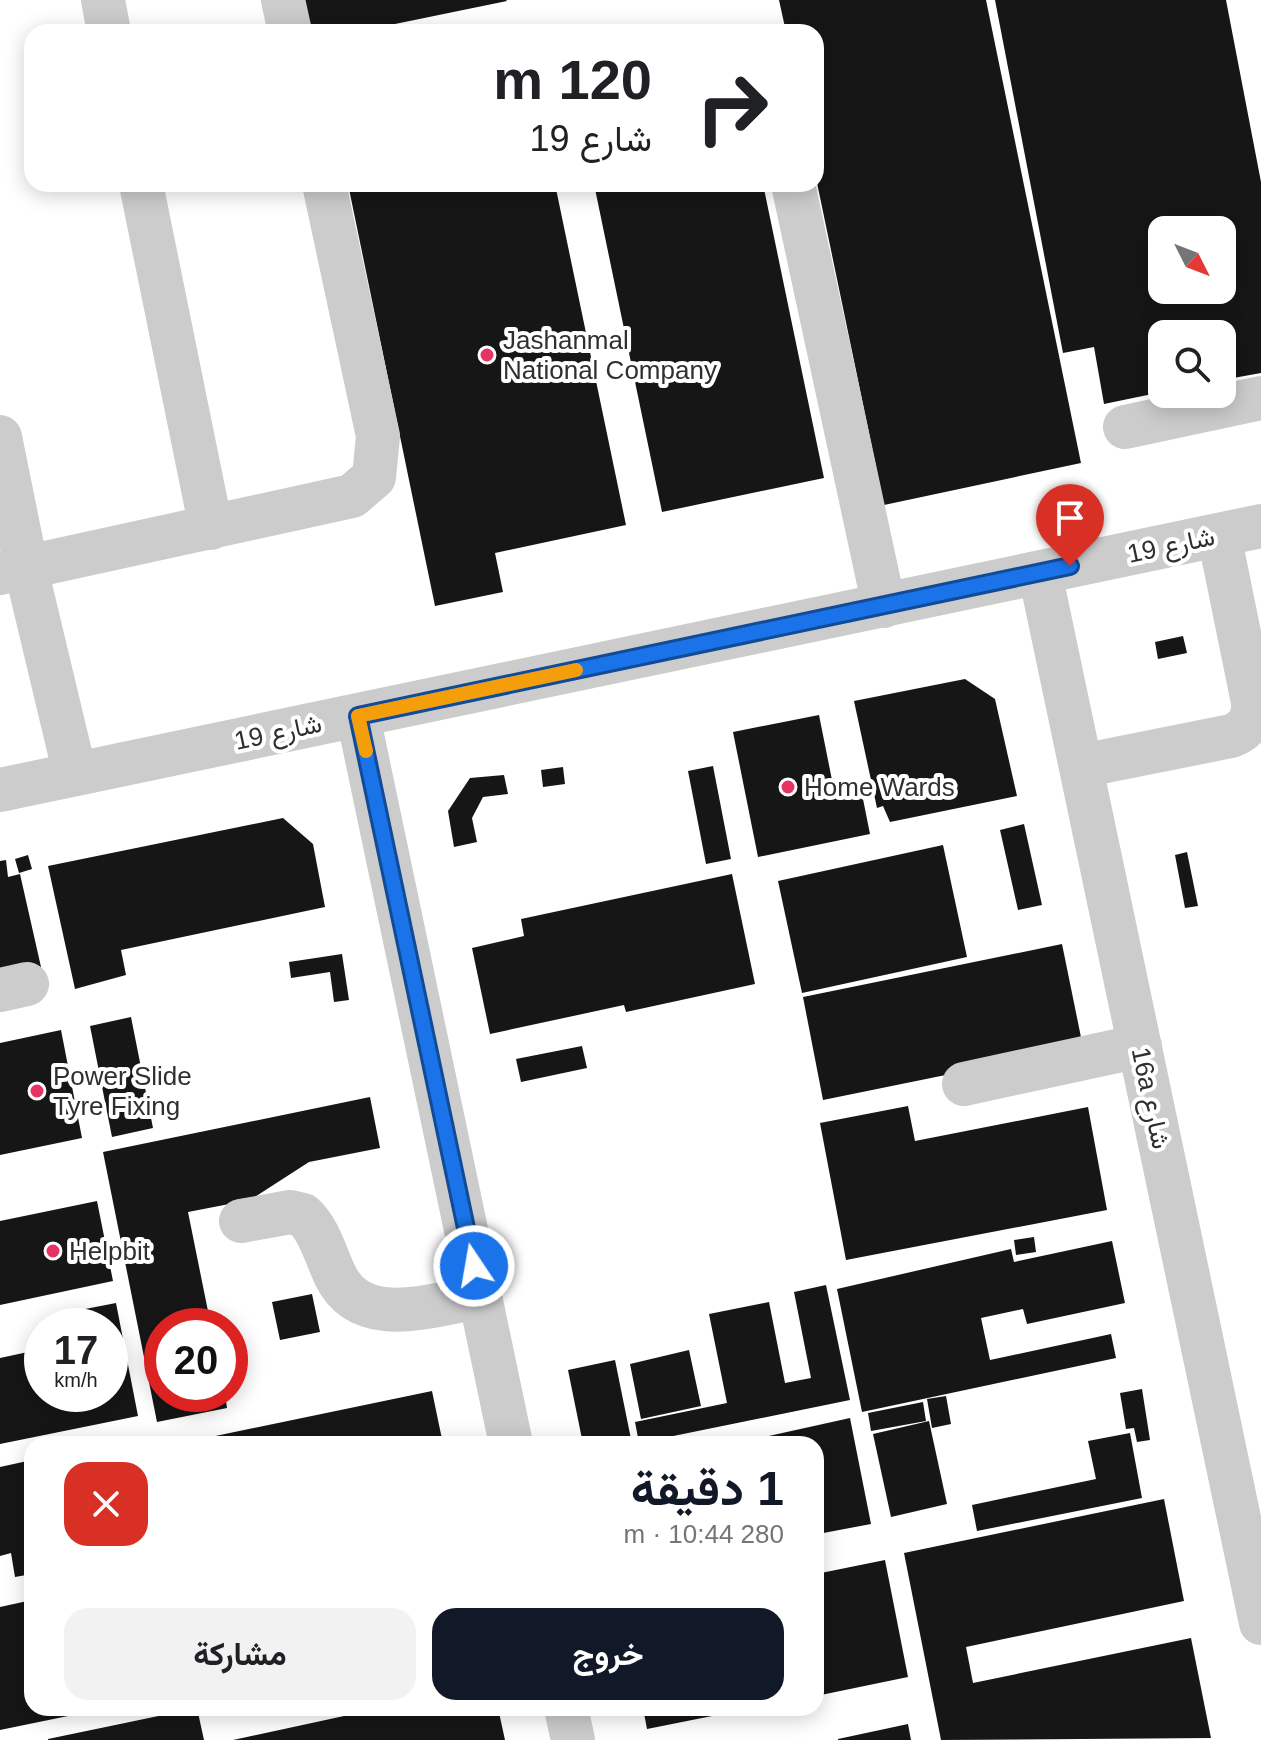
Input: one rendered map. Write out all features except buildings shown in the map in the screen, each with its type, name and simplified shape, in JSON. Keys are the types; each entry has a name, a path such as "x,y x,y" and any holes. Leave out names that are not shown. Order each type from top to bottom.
{"lane":[{"path":"103,0 108,24"},
{"path":"283,0 288,24"},
{"path":"143,192 211,528"},
{"path":"13,571 352,496 374,477 378,436 326,192"},
{"path":"795,192 884,606"},
{"path":"1125,427 1261,398"},
{"path":"0,437 13,571 75,774"},
{"name":"شارع 19","path":"0,790 1261,526"},
{"path":"1081,766 1231,736 1239,733 1251,719 1253,702 1219,535"},
{"name":"16a شارع","path":"1040,573 1261,1623"},
{"path":"358,716 509,1436"},
{"path":"964,1084 1140,1046"},
{"path":"241,1221 290,1212 303,1215 345,1291 367,1306 394,1311 480,1297"},
{"path":"568,1716 573,1740"}],"slow traffic":[{"path":"366,751 358,716 576,670"}],"place":[{"name":"Jashanmal National Company","path":"487,355"},
{"name":"Home Wards","path":"788,787"},
{"name":"Power Slide Tyre Fixing","path":"37,1091"},
{"name":"Helpbit","path":"53,1251"}],"route":[{"path":"474,1266 358,716 1070,566"}]}
